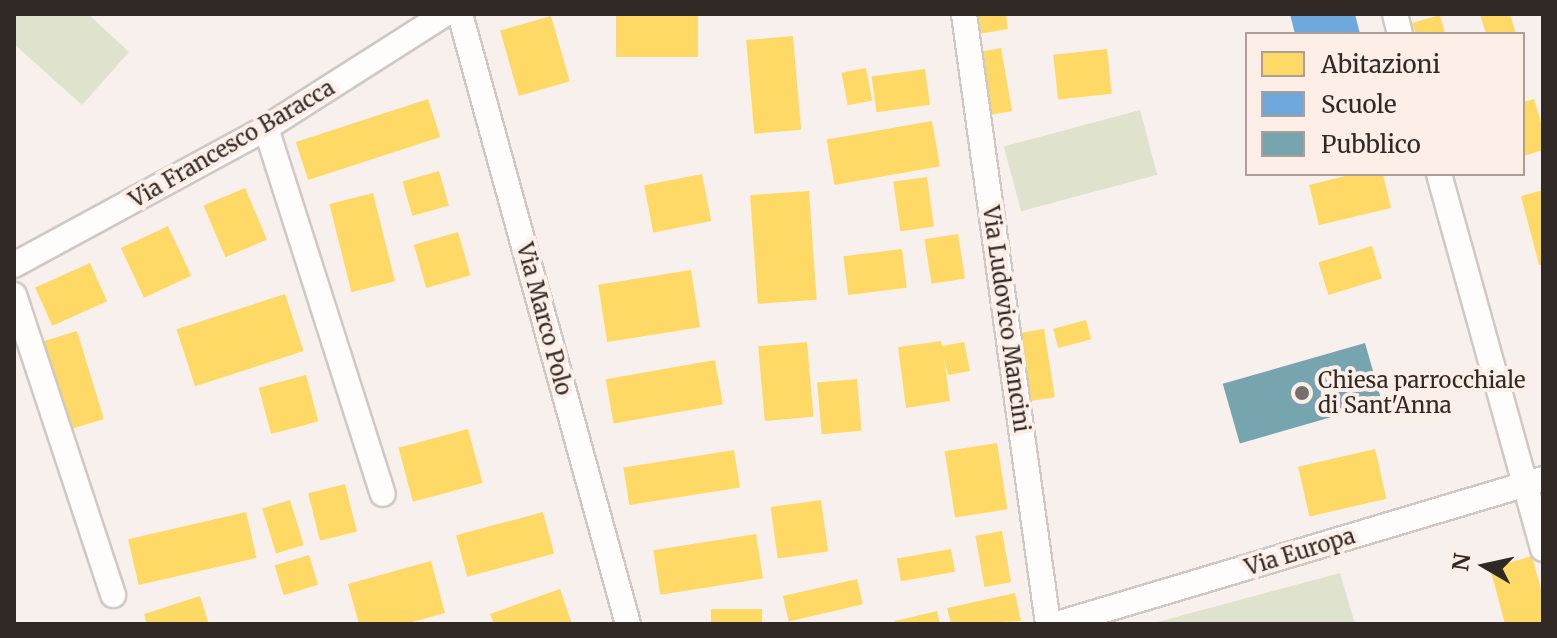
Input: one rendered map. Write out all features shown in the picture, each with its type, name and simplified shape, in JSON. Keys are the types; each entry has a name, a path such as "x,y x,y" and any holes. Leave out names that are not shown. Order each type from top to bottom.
{"street":[{"name":"Via Francesco Baracca","path":"14,265 266,128 445,14"},
{"name":"Via Marco Polo","path":"460,14 628,624"},
{"name":"Via Ludovico Mancini","path":"964,14 1048,624"},
{"path":"266,128 383,494"},
{"path":"1440,176 1534,482 1543,549"},
{"path":"14,295 113,595"},
{"name":"Via Europa","path":"1059,624 1534,482"}],"green space":[{"path":"14,14 88,14 129,52 82,105 14,44"},
{"path":"1140,110 1157,175 1021,211 1004,146"},
{"path":"1340,573 1355,624 1150,624"}],"building: Abitazioni":[{"path":"616,14 698,14 698,57 616,57"},
{"path":"975,14 1006,14 1008,29 978,34"},
{"path":"1480,14 1510,14 1515,32 1485,32"},
{"path":"1440,15 1444,32 1415,32 1412,23"},
{"path":"551,16 570,81 519,96 500,31"},
{"path":"793,36 801,130 754,134 746,40"},
{"path":"1001,48 1012,111 991,115 980,52"},
{"path":"1107,49 1112,94 1058,99 1053,55"},
{"path":"866,68 872,100 848,105 841,73"},
{"path":"925,69 930,105 877,112 872,77"},
{"path":"428,99 440,137 308,180 296,142"},
{"path":"1534,99 1543,129 1543,150 1525,155 1525,101"},
{"path":"932,121 940,166 835,185 827,140"},
{"path":"439,171 449,206 412,216 402,181"},
{"path":"702,174 711,221 653,232 644,185"},
{"path":"1345,176 1383,176 1391,208 1319,225 1309,185"},
{"path":"927,177 934,227 900,231 893,182"},
{"path":"245,188 267,240 225,257 204,206"},
{"path":"1543,190 1543,264 1539,265 1521,196"},
{"path":"809,191 817,300 758,304 750,195"},
{"path":"373,193 395,281 351,292 329,204"},
{"path":"168,226 191,276 144,298 121,248"},
{"path":"458,232 470,275 426,288 414,245"},
{"path":"958,234 965,278 931,284 924,239"},
{"path":"1372,246 1382,279 1328,295 1318,262"},
{"path":"902,249 907,288 848,295 843,256"},
{"path":"90,263 107,301 52,326 35,287"},
{"path":"691,270 700,327 607,342 598,285"},
{"path":"285,294 304,351 195,386 177,329"},
{"path":"1086,320 1091,339 1058,348 1053,329"},
{"path":"1044,329 1055,397 1031,401 1020,333"},
{"path":"77,331 104,419 70,429 44,341"},
{"path":"941,341 942,346 964,342 970,371 948,375 944,358 950,401 906,408 898,347"},
{"path":"807,342 814,417 765,421 758,346"},
{"path":"715,360 723,404 614,424 606,379"},
{"path":"306,375 318,421 271,434 259,388"},
{"path":"857,379 862,431 822,434 817,382"},
{"path":"468,429 482,483 413,502 398,448"},
{"path":"997,443 1007,509 955,517 945,451"},
{"path":"1375,449 1386,499 1309,516 1298,467"},
{"path":"734,450 740,488 629,505 623,468"},
{"path":"345,484 357,532 320,541 308,493"},
{"path":"290,500 304,545 276,553 262,508"},
{"path":"821,500 828,551 778,559 770,507"},
{"path":"246,512 257,558 139,585 128,539"},
{"path":"543,512 554,554 467,577 456,535"},
{"path":"1002,531 1011,582 984,587 975,536"},
{"path":"756,534 763,578 660,595 653,550"},
{"path":"951,549 955,572 901,581 897,559"},
{"path":"309,555 318,585 284,595 275,566"},
{"path":"1532,556 1543,596 1543,624 1505,624 1490,568"},
{"path":"431,561 445,613 405,624 359,624 348,584"},
{"path":"857,579 863,604 789,621 783,596"},
{"path":"560,589 572,624 494,624 490,614"},
{"path":"1015,593 1021,621 951,624 947,608"},
{"path":"200,596 209,624 147,624 144,614"},
{"path":"711,609 762,609 762,624 711,624"},
{"path":"937,611 940,624 896,624 895,621"}],"building: Scuole":[{"path":"1290,14 1355,14 1360,32 1294,32"}],"building: Pubblico":[{"name":"Chiesa parrocchiale di Sant'Anna","path":"1365,343 1382,403 1240,443 1223,384"}],"place":[{"name":"Chiesa parrocchiale di Sant'Anna","path":"1302,393"}]}
